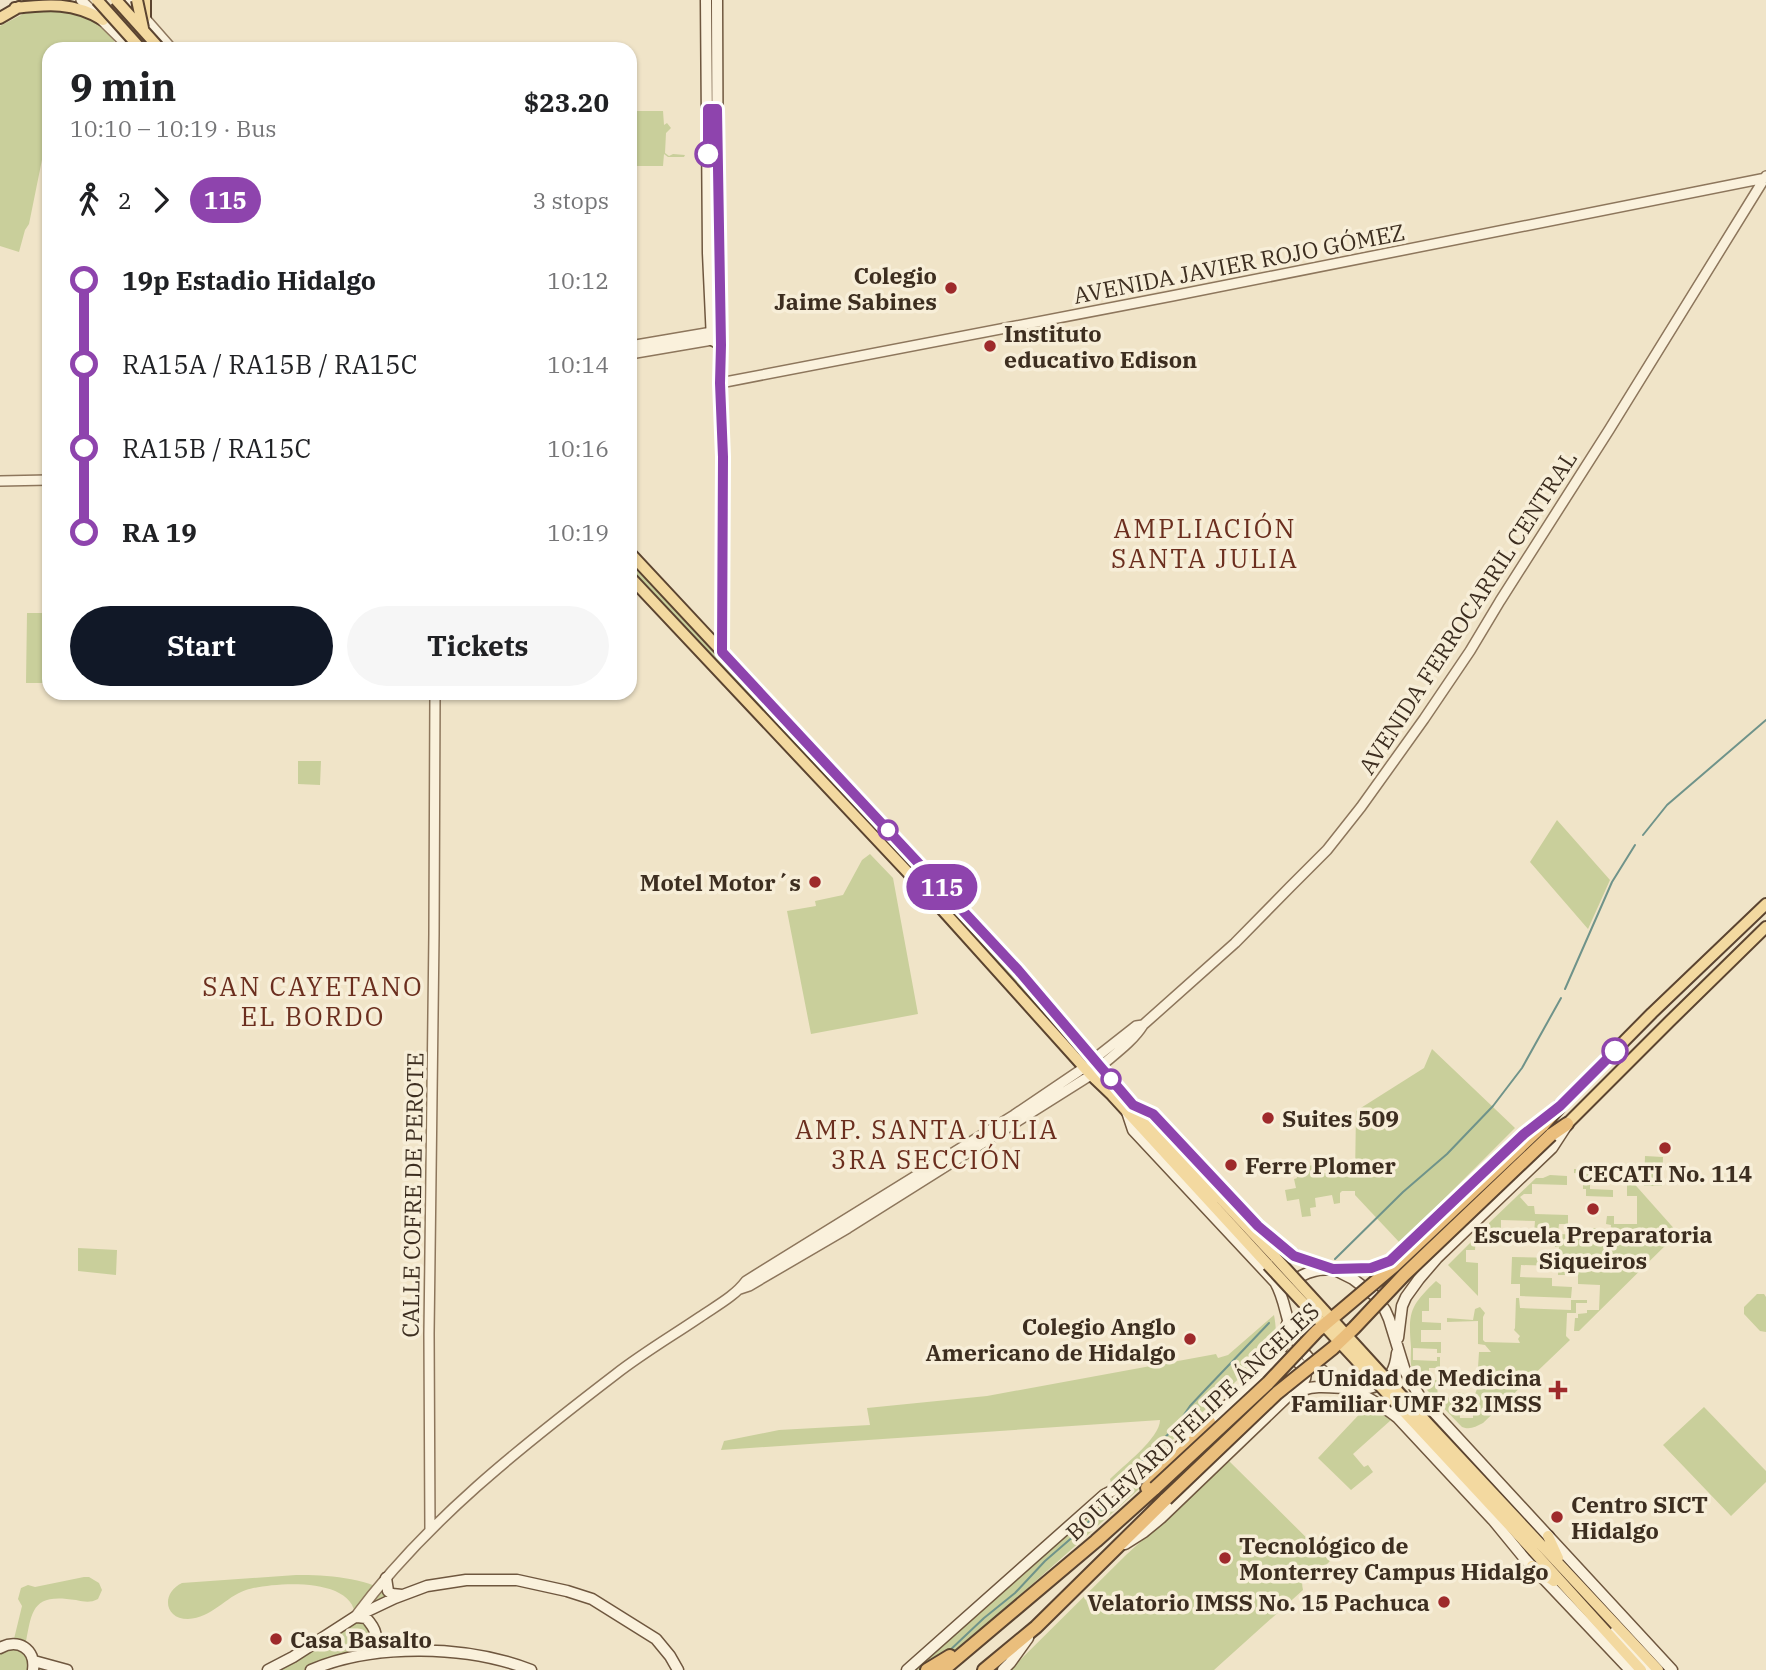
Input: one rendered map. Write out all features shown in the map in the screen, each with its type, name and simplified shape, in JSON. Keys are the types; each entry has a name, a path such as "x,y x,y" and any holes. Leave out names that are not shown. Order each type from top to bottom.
{"highway":[{"name":"BOULEVARD FELIPE ÁNGELES","path":"984,1670 1036,1627 1277,1393 1354,1328 1546,1130 1560,1106"},
{"name":"BOULEVARD FELIPE ÁNGELES","path":"943,1670 1155,1488 1268,1383 1317,1331 1546,1130 1567,1124"},
{"path":"1119,1520 1132,1501 1193,1442 1209,1422"},
{"path":"927,1670 992,1630"}],"main road":[{"path":"116,0 153,42"},
{"path":"137,0 145,34"},
{"path":"145,0 145,18"},
{"path":"706,0 712,109"},
{"path":"717,0 708,262 717,337 723,457 722,652"},
{"path":"0,18 15,8 48,1"},
{"path":"96,2 134,42"},
{"path":"15,8 43,5 80,8 103,20"},
{"path":"637,561 1018,970 1098,1063 1130,1108 1133,1130 1275,1282 1284,1300 1287,1323 1297,1343 1311,1361 1332,1379 1381,1404 1398,1418 1630,1670"},
{"path":"637,584 939,905 1088,1071 1146,1125 1529,1539 1568,1590 1641,1670"},
{"name":"BOULEVARD FELIPE ÁNGELES","path":"1560,1106 1766,904"},
{"name":"BOULEVARD FELIPE ÁNGELES","path":"1567,1124 1766,927"},
{"path":"1663,1003 1675,1016"},
{"path":"1419,1279 1400,1295 1391,1293 1377,1276 1378,1272 1524,1134 1560,1106"},
{"path":"1130,1108 1153,1114 1258,1226 1286,1249 1301,1259 1333,1269 1353,1279 1374,1295 1389,1319 1402,1362 1420,1397 1672,1670"},
{"path":"1287,1397 1310,1388 1367,1389 1384,1382 1396,1364 1402,1306 1406,1297 1437,1258 1552,1148 1567,1124"},
{"path":"1264,1269 1279,1274 1286,1271 1289,1261 1286,1249"},
{"path":"1284,1300 1286,1291 1301,1274 1320,1269 1371,1268 1390,1261"},
{"path":"1267,1371 1282,1347 1287,1323"},
{"path":"907,1670 1104,1495 1147,1473 1283,1357 1295,1359 1304,1370 1305,1381 1161,1518 1117,1548"},
{"path":"1398,1418 1395,1407 1397,1396 1401,1392 1409,1391 1420,1397"},
{"path":"1548,1536 1562,1567"},
{"path":"1529,1539 1542,1546 1578,1582 1658,1670"},
{"path":"1532,1566 1568,1590"},
{"path":"386,1577 388,1591 403,1596"},
{"path":"268,1670 355,1617 428,1586 466,1580 517,1580 583,1595 619,1615 656,1639 678,1670"},
{"path":"355,1617 366,1618 376,1630 377,1643 374,1653"},
{"path":"1003,1670 1036,1627"},
{"path":"0,1648 6,1644 19,1644 30,1652 33,1666 67,1670"},
{"path":"310,1670 374,1653 421,1650 486,1657 531,1670"}],"street":[{"path":"81,0 124,42"},
{"path":"103,20 114,4 126,0 166,42"},
{"name":"AVENIDA JAVIER ROJO GÓMEZ","path":"720,383 1765,177"},
{"name":"AVENIDA FERROCARRIL CENTRAL","path":"1098,1063 1129,1042 1143,1025 1244,933 1327,850 1361,807 1470,651 1765,177"},
{"path":"637,345 717,337"},
{"path":"637,353 717,337"},
{"path":"0,481 42,480"},
{"name":"CALLE COFRE DE PEROTE","path":"430,1530 429,1334 435,700"},
{"path":"355,1617 386,1577 430,1530 494,1471 616,1374 740,1289 746,1281 1088,1071"},
{"path":"1542,1546 1566,1578 1652,1670"}],"green space":[{"path":"64,10 94,18 117,39 113,42 42,42 42,160 29,224 19,252 0,246 0,26 23,14"},
{"path":"637,111 663,111 664,125 667,123 671,128 666,133 665,153 669,156 685,155 668,157 664,154 663,166 637,166"},
{"path":"637,570 767,709 766,713 763,713 637,578"},
{"path":"27,613 42,613 42,683 26,683"},
{"path":"786,730 1061,1024 1095,1067 783,733"},
{"path":"298,761 321,761 320,785 298,784"},
{"path":"1557,820 1610,880 1588,929 1530,862"},
{"path":"870,854 893,878 918,1014 811,1034 787,911 816,906 815,901 843,895 862,860"},
{"path":"1432,1049 1515,1128 1400,1243 1355,1195 1355,1191 1342,1191 1340,1203 1334,1204 1332,1195 1315,1198 1316,1207 1310,1208 1311,1216 1302,1217 1299,1199 1287,1201 1285,1190 1296,1188 1295,1168 1320,1164 1322,1173 1334,1174 1332,1162 1341,1161 1342,1170 1348,1169 1348,1177 1355,1177 1356,1111 1424,1068"},
{"path":"1645,1156 1663,1157 1662,1186 1644,1186"},
{"path":"1574,1169 1613,1170 1612,1179 1590,1178 1590,1189 1613,1190 1613,1197 1586,1196 1583,1174 1574,1173"},
{"path":"1567,1176 1567,1185 1532,1184 1532,1194 1520,1197 1528,1206 1534,1206 1535,1214 1568,1215 1568,1224 1559,1224 1558,1234 1585,1235 1586,1228 1596,1228 1596,1238 1610,1239 1611,1225 1606,1224 1607,1216 1614,1216 1614,1224 1637,1224 1637,1196 1627,1196 1627,1182 1630,1179 1678,1233 1579,1331 1574,1331 1578,1314 1587,1313 1587,1310 1599,1310 1600,1285 1578,1284 1578,1275 1558,1275 1559,1247 1529,1244 1529,1233 1534,1233 1535,1221 1501,1220 1501,1232 1523,1233 1523,1241 1489,1240 1489,1223 1536,1178"},
{"path":"1476,1237 1475,1250 1466,1250 1466,1262 1478,1263 1478,1296 1448,1265"},
{"path":"78,1248 117,1250 116,1275 78,1271"},
{"path":"1512,1257 1556,1258 1556,1266 1521,1265 1520,1277 1552,1278 1552,1286 1572,1287 1571,1298 1520,1296 1520,1284 1511,1284"},
{"path":"1436,1281 1441,1285 1441,1298 1429,1298 1429,1311 1422,1311 1422,1322 1441,1323 1441,1330 1421,1330 1421,1342 1441,1342 1441,1353 1437,1353 1437,1349 1413,1348 1413,1360 1437,1361 1437,1357 1440,1357 1440,1368 1429,1368 1429,1380 1460,1380 1454,1386 1437,1386 1438,1397 1454,1398 1454,1407 1459,1408 1460,1418 1473,1418 1473,1407 1458,1405 1458,1392 1474,1397 1484,1370 1478,1367 1479,1352 1491,1352 1485,1345 1478,1344 1478,1321 1447,1322 1447,1318 1473,1320 1475,1309 1480,1307 1485,1313 1485,1342 1520,1343 1520,1336 1514,1330 1516,1298 1519,1298 1520,1308 1571,1310 1571,1300 1587,1300 1587,1303 1576,1303 1576,1313 1567,1313 1566,1336 1570,1340 1483,1423 1465,1428 1427,1389 1411,1367 1410,1325 1413,1310"},
{"path":"1757,1294 1764,1294 1766,1297 1766,1332 1760,1331 1744,1314 1744,1307"},
{"path":"1274,1315 1276,1331 1273,1347 1169,1443 1153,1453 1135,1471 1111,1483 1110,1479 1154,1435 1160,1420 721,1450 724,1441 779,1430 870,1425 867,1408 987,1396 1216,1354 1218,1358 1228,1355"},
{"path":"1370,1403 1381,1409 1391,1420 1353,1454 1364,1467 1368,1465 1373,1472 1351,1490 1318,1458"},
{"path":"1704,1407 1766,1471 1766,1482 1731,1516 1663,1445"},
{"name":"Tecnológico de Monterrey Campus Hidalgo","path":"1229,1461 1330,1561 1321,1570 1312,1569 1304,1575 1303,1590 1214,1670 1010,1670 1126,1555"},
{"path":"1145,1478 1148,1481 964,1645 924,1670 914,1670 1114,1493"},
{"path":"296,1575 357,1581 392,1594 357,1616 373,1625 374,1653 311,1670 267,1670 355,1617 351,1604 342,1594 327,1588 292,1584 258,1587 238,1593 204,1615 188,1619 174,1615 168,1605 171,1593 182,1583"},
{"path":"84,1577 99,1583 102,1590 98,1599 87,1602 61,1598 42,1602 33,1614 27,1634 25,1647 33,1658 67,1670 0,1670 0,1648 13,1643 22,1606 18,1599 21,1588"}],"waterway":[{"path":"1643,835 1667,805 1766,720"},
{"path":"1565,989 1612,882 1635,845"},
{"path":"1335,1259 1403,1192 1447,1154 1493,1106 1522,1068 1561,998"},
{"path":"1126,1478 1269,1323"},
{"path":"948,1652 1015,1593 1118,1493"}],"bus line":[{"name":"115","path":"708,154 708,109 717,109 723,457 722,652 1018,970 1133,1105 1153,1114 1258,1226 1294,1256 1333,1269 1371,1268 1390,1261 1524,1134 1560,1106 1615,1051"}],"place":[{"name":"Colegio Jaime Sabines","path":"951,288"},
{"name":"Instituto educativo Edison","path":"990,346"},
{"name":"Motel Motor´s","path":"815,882"},
{"name":"Suites 509","path":"1268,1118"},
{"name":"CECATI No. 114","path":"1665,1148"},
{"name":"Ferre Plomer","path":"1231,1165"},
{"name":"Escuela Preparatoria Siqueiros","path":"1593,1209"},
{"name":"Colegio Anglo Americano de Hidalgo","path":"1190,1339"},
{"name":"Unidad de Medicina Familiar UMF 32 IMSS","path":"1558,1390"},
{"name":"Centro SICT Hidalgo","path":"1557,1517"},
{"name":"Tecnológico de Monterrey Campus Hidalgo","path":"1225,1558"},
{"name":"Velatorio IMSS No. 15 Pachuca","path":"1444,1602"},
{"name":"Casa Basalto","path":"276,1639"}],"district":[{"name":"AMPLIACIÓN SANTA JULIA","path":"1205,543"},
{"name":"SAN CAYETANO EL BORDO","path":"313,1001"},
{"name":"AMP. SANTA JULIA 3RA SECCIÓN","path":"927,1144"}]}
